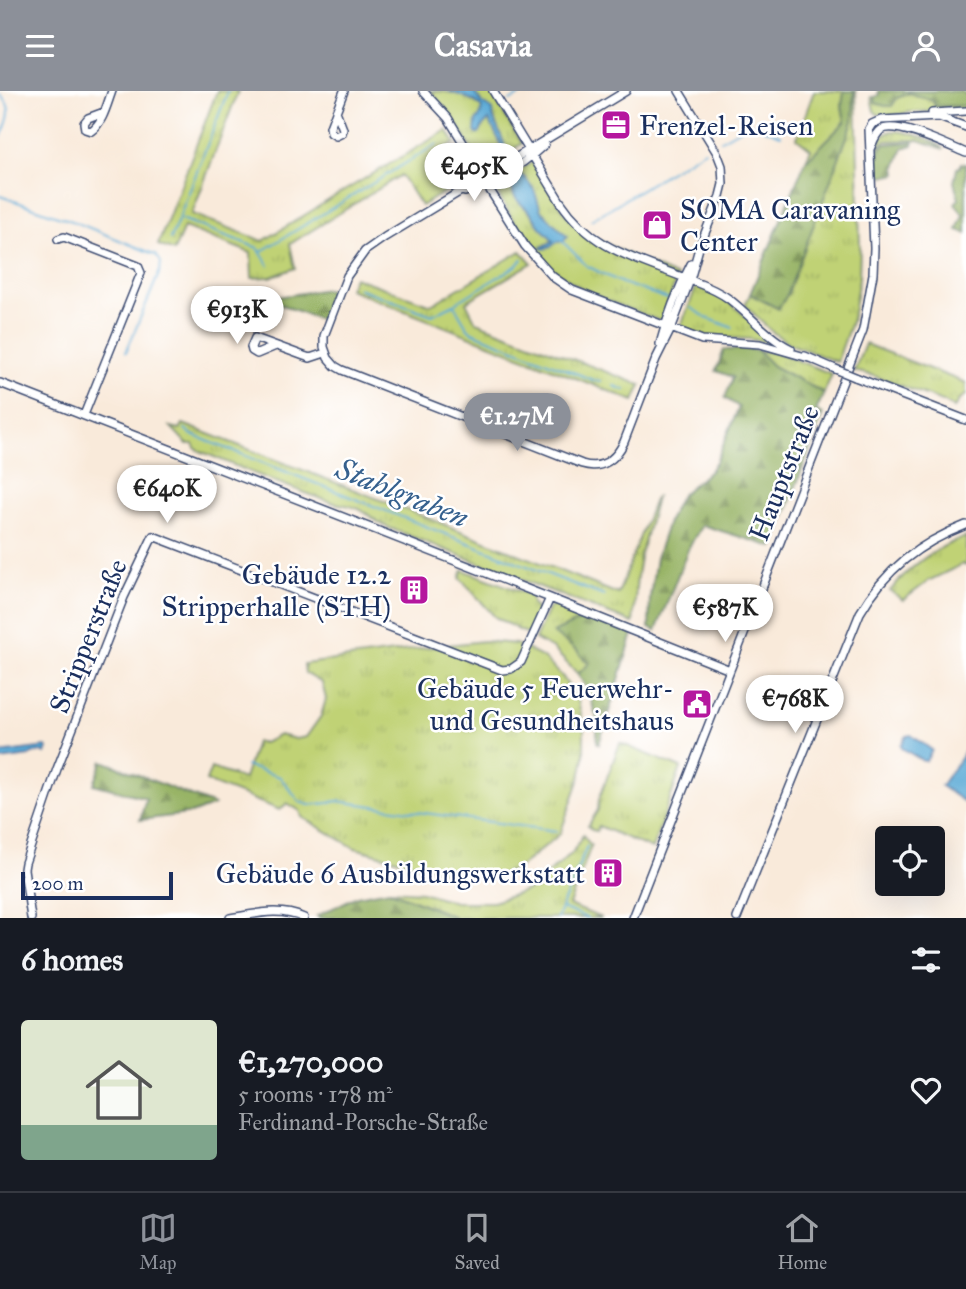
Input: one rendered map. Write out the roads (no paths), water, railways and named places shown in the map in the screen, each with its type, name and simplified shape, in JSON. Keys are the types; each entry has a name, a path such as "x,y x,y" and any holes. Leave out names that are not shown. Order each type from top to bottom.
{"street":[{"path":"104,113 112,91"},
{"path":"336,111 344,91"},
{"path":"424,91 448,118 525,246 553,277 572,290 702,340 760,344 809,358"},
{"path":"493,91 569,215 583,230 611,249 711,289 729,299 784,346 966,420"},
{"path":"626,91 555,134 531,153 453,196 365,251 347,276 324,336 325,353 331,362 342,370 582,464 593,466 607,463 620,451 723,184 722,166 714,146 679,91"},
{"path":"870,150 869,129 872,124 881,120 909,113 942,114 966,111"},
{"path":"942,114 966,127"},
{"path":"870,150 878,132 883,128 898,128 966,153"},
{"name":"Hauptstraße","path":"633,918 863,330 873,274 870,150"},
{"path":"58,239 64,237 138,266 141,273 84,415"},
{"path":"276,346 310,358 325,353"},
{"path":"0,383 730,670"},
{"path":"737,918 859,613 882,580 904,560 932,541 966,525"},
{"name":"Stripperstraße","path":"31,918 25,863 57,769 120,608 153,536 502,670 511,669 521,662 550,598"},
{"path":"230,918 276,911 304,918"}],"water":[{"path":"449,91 473,91 482,103 492,109 505,147 506,153 503,156 500,142 489,120 480,132 475,132 476,121 482,108 475,101"},
{"path":"517,171 534,190 541,211 567,236 564,241 549,248 541,248 553,241 513,194"},
{"path":"911,735 932,750 926,761 902,748 907,736"},
{"path":"46,747 45,754 32,753 29,756 0,760 0,753"},
{"path":"966,750 966,803 941,786"}],"waterway":[{"path":"228,91 179,218 258,248 269,266"},
{"path":"510,101 527,91"},
{"name":"Stahlgraben","path":"0,95 9,110 0,139"},
{"path":"721,140 752,124 781,135"},
{"path":"262,251 437,144"},
{"path":"591,220 705,150"},
{"name":"Stahlgraben","path":"0,196 75,222 156,255 161,262 160,271 126,352"},
{"path":"170,239 179,218"},
{"path":"561,240 587,266 622,283 668,299"},
{"path":"358,288 432,315 516,266 522,259"},
{"path":"454,305 472,332 601,381"},
{"path":"691,308 707,318 733,328"},
{"path":"614,386 625,390"},
{"name":"Stahlgraben","path":"185,429 192,435 604,596"},
{"path":"246,766 280,777 300,802 309,805 337,801 557,831"},
{"path":"557,918 587,846"},
{"path":"562,908 587,918"}],"place":[{"name":"Frenzel-Reisen","path":"616,125"},
{"name":"SOMA Caravaning Center","path":"657,225"},
{"name":"Gebäude 12.2 Stripperhalle (STH)","path":"414,590"},
{"name":"Gebäude 5 Feuerwehr- und Gesundheitshaus","path":"697,704"},
{"name":"Gebäude 6 Ausbildungswerkstatt","path":"608,873"}]}
